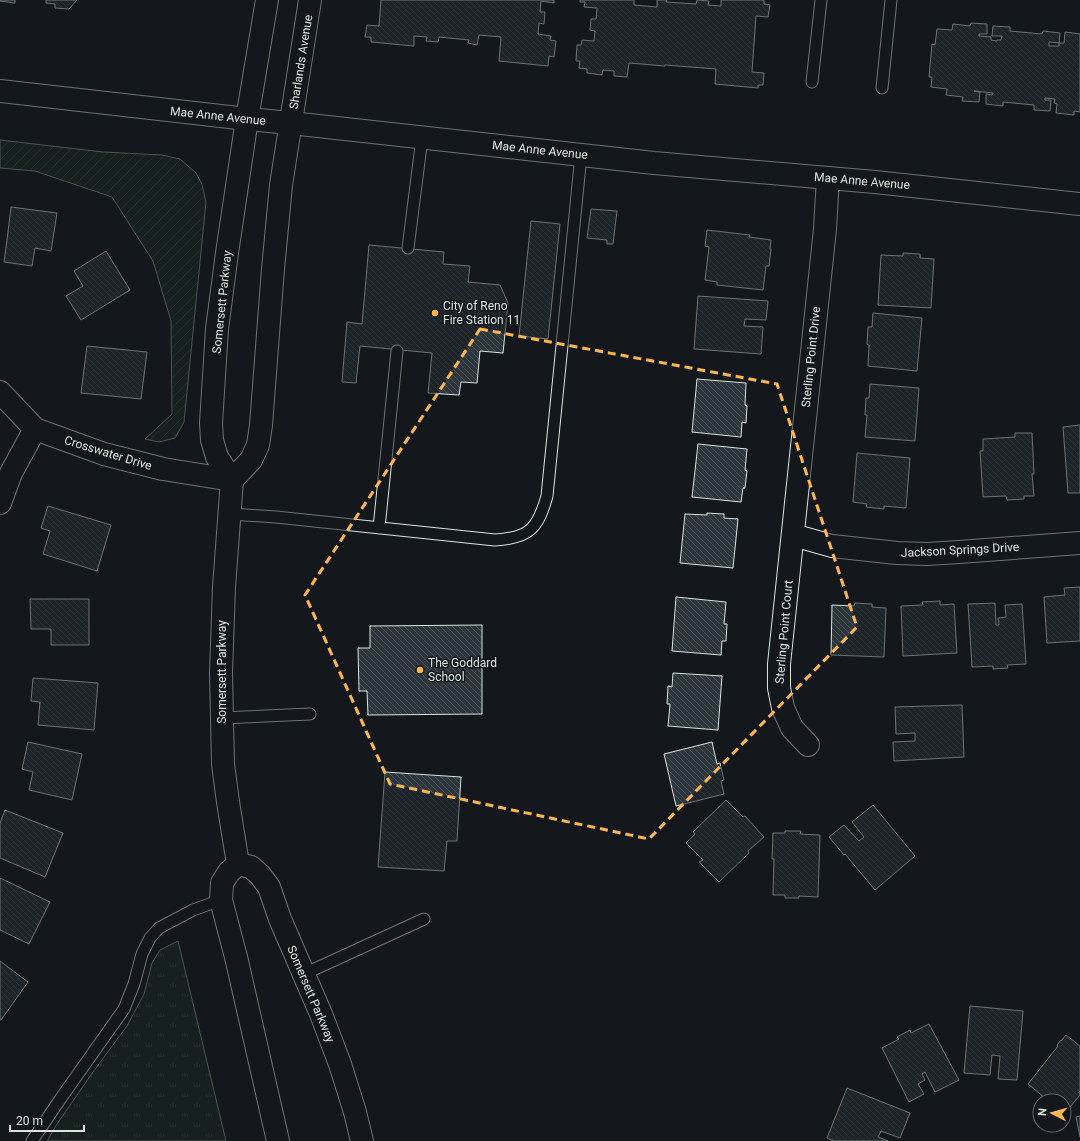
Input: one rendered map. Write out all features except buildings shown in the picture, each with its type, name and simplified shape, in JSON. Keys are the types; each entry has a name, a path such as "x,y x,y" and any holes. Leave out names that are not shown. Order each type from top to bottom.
{"main road":[{"path":"247,119 268,0"},
{"name":"Sharlands Avenue","path":"292,123 310,0"},
{"name":"Mae Anne Avenue","path":"0,90 247,119 654,163 828,178 1080,204"},
{"name":"Somersett Parkway","path":"247,119 222,286 217,329 211,423 212,440 217,457 232,480 222,629 221,673 223,764 238,864 251,867 269,886 290,943 321,1014 340,1064 355,1112 362,1141"},
{"path":"232,480 251,460 258,445 262,418 281,185 292,123"},
{"name":"Sterling Point Drive","path":"793,535 825,229 828,178"},
{"name":"Crosswater Drive","path":"0,392 35,429 104,454 163,469 232,480"},
{"path":"0,504 11,473 35,429"},
{"name":"Jackson Springs Drive","path":"793,535 832,546 897,553 927,554 1080,543"},
{"name":"Sterling Point Court","path":"793,535 779,664 779,688 783,708 792,728 808,745"},
{"path":"238,864 229,872 222,883 221,900 278,1141"}],"lane":[{"path":"812,82 821,0"},
{"path":"882,88 891,0"},
{"path":"408,248 422,138"},
{"path":"230,514 276,517 496,540 510,539 524,535 534,527 543,511 547,496 581,155"},
{"path":"379,528 397,351"},
{"path":"222,718 310,714"},
{"path":"32,1141 124,1009 134,984 142,954 150,938 159,928 193,910 221,900"},
{"path":"304,974 424,919"}],"highlighted area":[{"path":"480,329 777,384 857,627 649,839 390,784 305,595"}],"green space":[{"path":"0,140 103,152 162,155 180,159 196,173 202,184 206,202 184,422 175,438 159,442 145,439 172,414 171,321 153,261 112,197 35,171 0,168"},
{"path":"178,941 226,1141 47,1141 93,1072 127,1026 144,994 152,963 160,950"}],"place":[{"name":"City of Reno Fire Station 11","path":"435,313"},
{"name":"The Goddard School","path":"420,670"}]}
